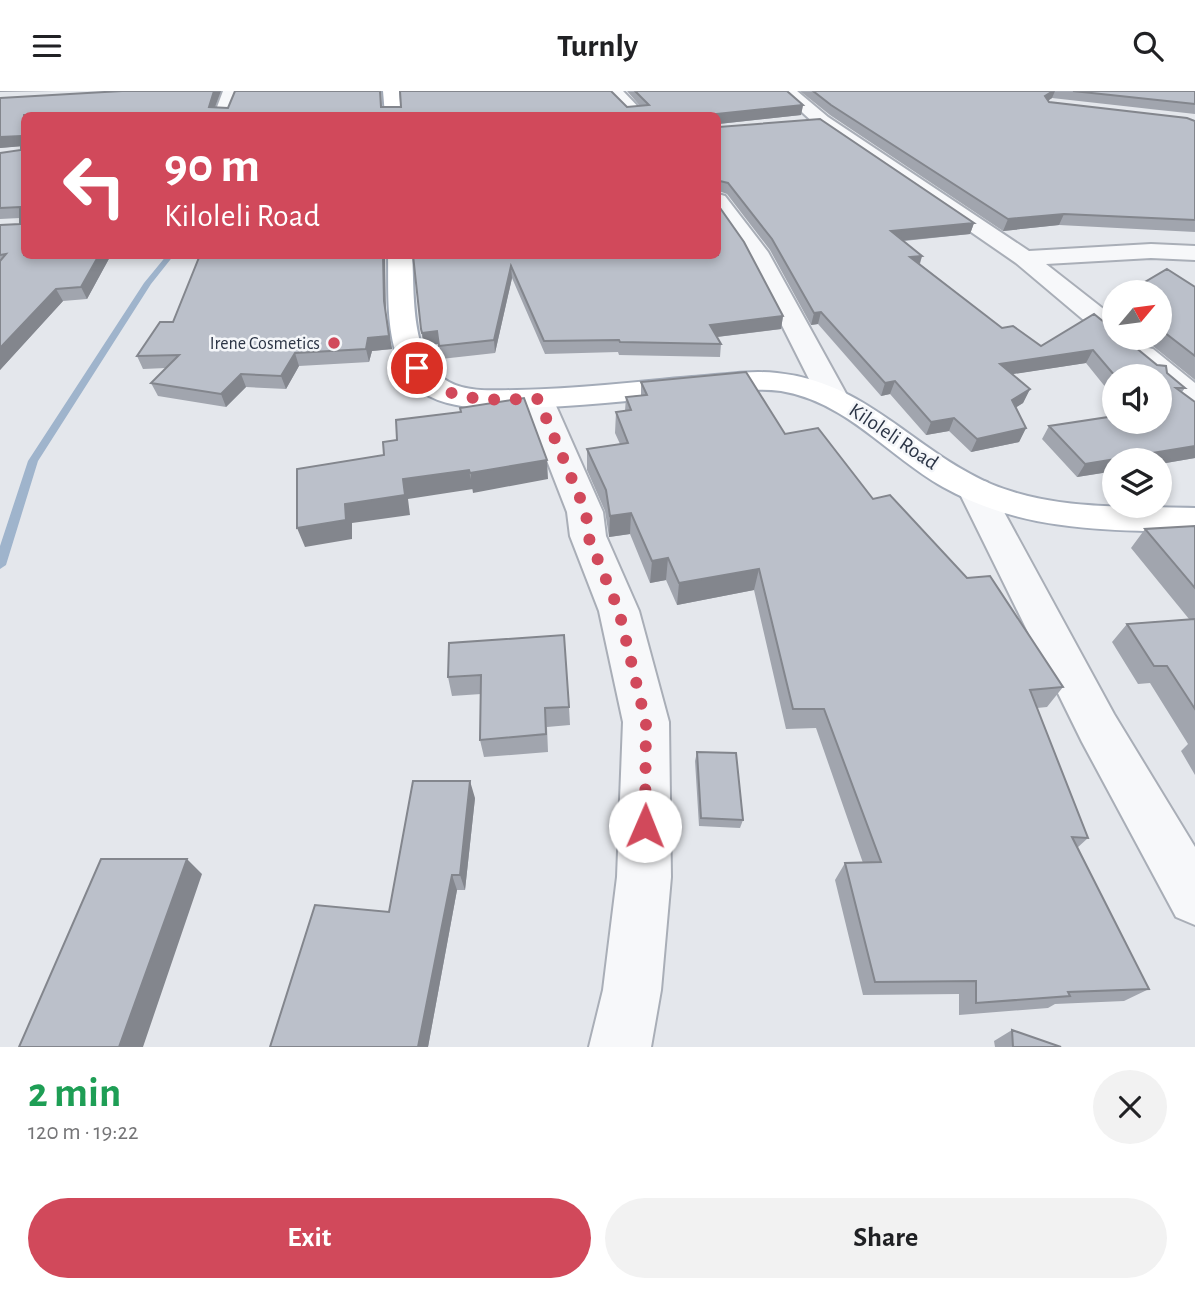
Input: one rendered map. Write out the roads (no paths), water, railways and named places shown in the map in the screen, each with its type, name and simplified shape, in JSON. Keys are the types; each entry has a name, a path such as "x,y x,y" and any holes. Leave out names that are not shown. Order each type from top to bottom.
{"main road":[{"path":"391,91 393,112"},
{"name":"Kiloleli Road","path":"400,259 406,335 417,368 439,389 476,399 538,399 757,381 782,382 834,397 867,415 975,490 1059,516 1096,521 1195,520"}],"street":[{"path":"223,112 231,91"},
{"path":"614,91 635,112"},
{"path":"787,91 822,121 1024,258 1102,321"},
{"path":"796,123 822,121"},
{"path":"721,204 756,252 834,397"},
{"path":"1024,258 1151,251 1195,253"},
{"path":"1137,350 1195,398"},
{"path":"538,399 586,512 588,536 619,611 646,723 644,877 632,991 620,1047"},
{"path":"975,490 1098,728 1195,898"}],"waterway":[{"path":"0,565 33,461 148,283 168,259"}],"place":[{"name":"Irene Cosmetics","path":"334,343"}]}
